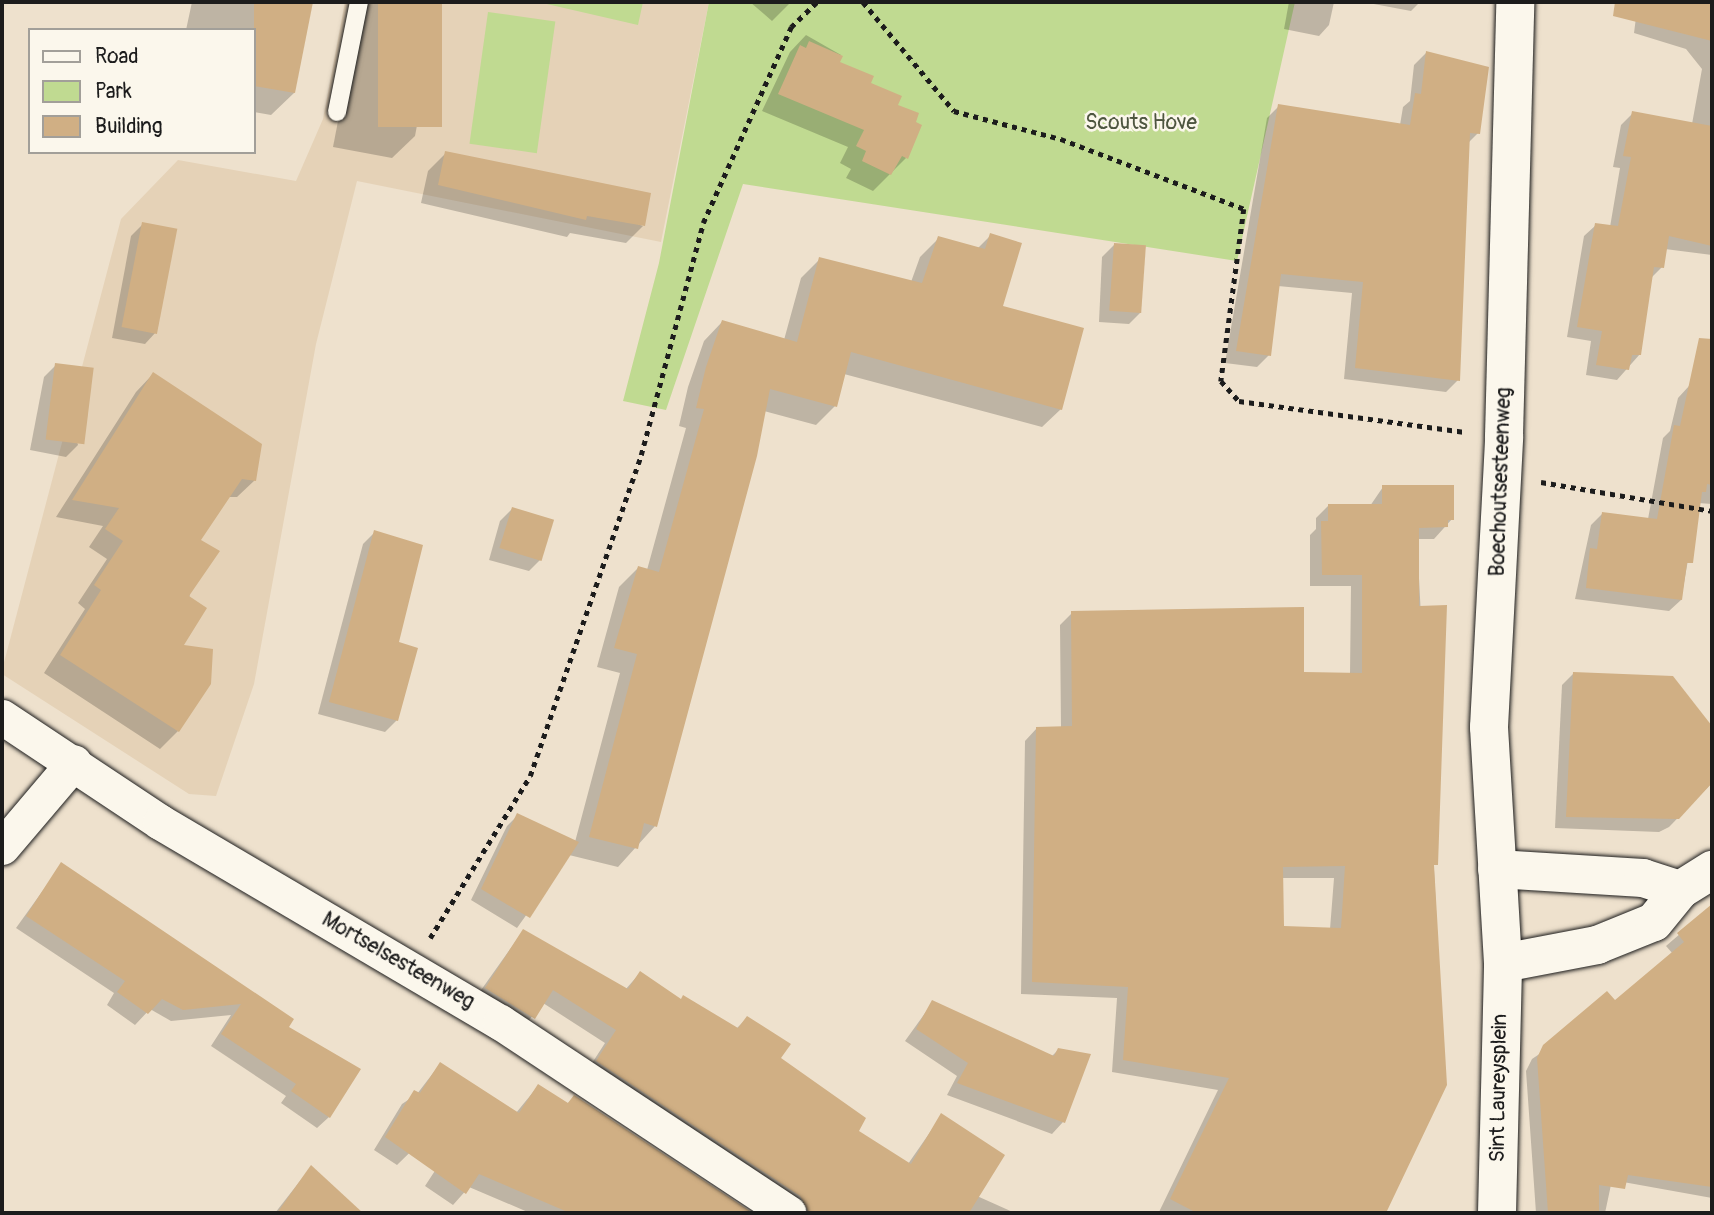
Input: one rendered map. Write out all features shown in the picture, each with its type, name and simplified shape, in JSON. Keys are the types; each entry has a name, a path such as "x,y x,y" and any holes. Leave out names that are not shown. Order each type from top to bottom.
{"street":[{"name":"Boechoutsesteenweg","path":"1503,962 1489,727 1504,436 1516,2"},
{"name":"Mortselsesteenweg","path":"2,717 74,762 160,822 500,1022 789,1213"},
{"path":"2,847 74,762"},
{"path":"1497,869 1643,878 1680,890"},
{"path":"1503,962 1609,941 1654,922 1680,890 1712,870"},
{"name":"Sint Laureysplein","path":"1497,1213 1503,962"}],"lane":[{"path":"337,113 359,2"}],"path":[{"path":"411,969 530,776 641,455 703,223 791,27 817,2"},
{"path":"863,2 954,111 1061,139 1244,209 1221,381 1239,401 1504,436"},
{"path":"1502,476 1712,511"}],"shaded area":[{"path":"345,2 709,2 661,242 357,181 316,344 254,684 216,796 189,794 2,674 2,670 121,219 178,160 296,181 323,119"}],"green space":[{"path":"538,2 643,2 638,25"},
{"name":"Scouts Hove","path":"709,2 1295,2 1237,261 743,184 666,410 623,401 659,263"},
{"path":"488,12 555,21 537,153 469,144"}],"building":[{"path":"254,2 313,2 295,93 256,86"},
{"path":"378,2 442,2 442,127 378,127"},
{"path":"1615,2 1712,2 1712,41 1613,16"},
{"path":"809,41 843,56 840,62 874,76 871,83 902,96 898,105 919,113 916,122 922,125 908,159 902,156 891,175 862,161 866,151 856,146 864,130 778,94 800,45 806,48"},
{"path":"1426,51 1489,67 1480,134 1470,133 1460,381 1355,368 1363,282 1281,274 1271,356 1236,351 1278,104 1410,125 1415,93 1421,94"},
{"path":"1632,111 1712,126 1712,246 1669,236 1664,268 1654,267 1641,355 1632,355 1629,370 1596,365 1602,331 1577,327 1595,223 1618,226 1631,157 1623,156"},
{"path":"445,151 651,193 645,226 587,216 586,220 438,185"},
{"path":"142,222 177,229 157,334 122,327"},
{"path":"990,233 1022,243 1003,306 1084,328 1062,410 851,352 837,407 770,389 757,456 657,827 644,823 638,849 589,837 637,654 614,648 638,566 659,572 704,409 696,408 706,367 722,320 797,342 819,257 922,283 938,236 985,249"},
{"path":"1114,243 1146,245 1141,313 1109,311"},
{"path":"1699,338 1712,339 1712,485 1707,484 1706,492 1702,492 1693,563 1687,563 1682,600 1586,588 1590,548 1597,549 1602,512 1657,519 1674,425 1680,426"},
{"path":"55,363 94,368 84,444 46,439"},
{"path":"153,372 262,444 256,481 242,479 201,540 220,551 189,596 207,608 184,645 213,649 211,684 179,732 60,655 101,590 94,585 123,541 105,529 119,508 72,500"},
{"path":"1382,485 1454,485 1454,520 1448,520 1448,527 1419,528 1419,606 1447,605 1438,865 1434,865 1447,1085 1386,1213 1197,1213 1170,1199 1229,1078 1123,1060 1128,987 1032,982 1036,727 1072,726 1071,611 1304,607 1304,672 1362,673 1362,575 1322,575 1321,521 1328,521 1328,504 1382,504","holes":["1345,866 1341,928 1284,926 1283,867"]},
{"path":"512,507 554,520 542,561 499,548"},
{"path":"374,530 423,545 399,642 418,648 398,721 329,702"},
{"path":"1573,672 1673,676 1712,726 1712,783 1679,819 1566,817"},
{"path":"517,813 579,842 530,918 481,889"},
{"path":"61,862 294,1019 289,1027 361,1069 330,1118 291,1091 296,1084 221,1034 241,1004 183,1010 162,999 148,1014 117,992 125,981 26,916"},
{"path":"1712,904 1712,1187 1628,1175 1625,1189 1599,1185 1599,1213 1548,1213 1537,1058 1543,1045 1607,991 1615,1000 1684,942 1677,933"},
{"path":"523,929 628,989 640,971 681,999 683,995 738,1028 747,1016 791,1044 781,1058 866,1118 859,1131 911,1164 941,1113 1005,1155 969,1213 809,1213 800,1196 596,1061 616,1030 553,990 535,1019 485,988"},
{"path":"932,1000 1054,1056 1058,1048 1091,1054 1065,1123 957,1083 968,1063 916,1029"},
{"path":"440,1062 519,1113 538,1084 568,1103 574,1095 753,1213 570,1213 479,1174 466,1194 385,1137 414,1090 420,1093"},
{"path":"311,1165 363,1213 277,1213"}]}
